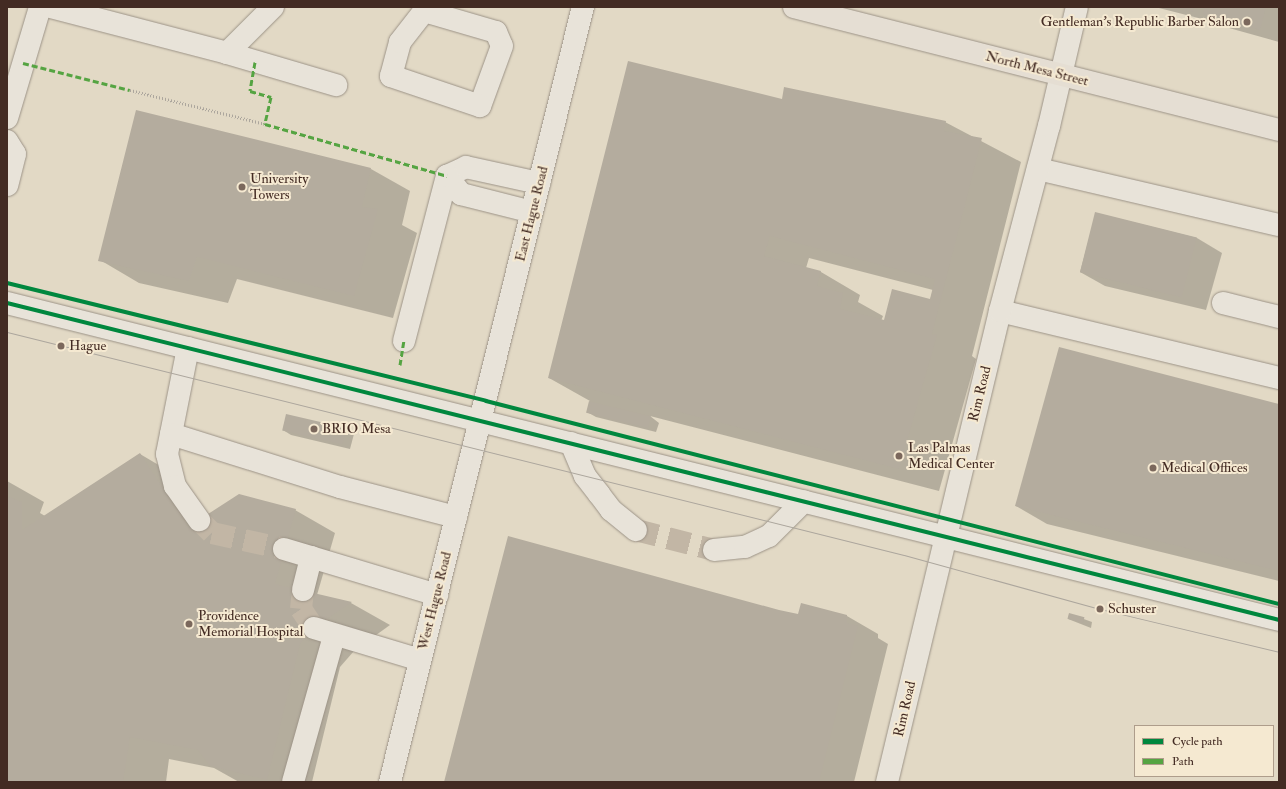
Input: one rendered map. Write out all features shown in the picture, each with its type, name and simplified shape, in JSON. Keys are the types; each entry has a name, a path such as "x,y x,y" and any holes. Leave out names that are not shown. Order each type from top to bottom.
{"main road":[{"name":"North Mesa Street","path":"794,7 1279,130"}],"street":[{"path":"7,118 40,7"},
{"path":"51,7 227,53 336,85"},
{"path":"227,53 273,7"},
{"name":"East Hague Road","path":"481,421 583,7"},
{"name":"Rim Road","path":"887,782 1000,311 1038,169 1077,7"},
{"path":"424,11 464,14 496,32 502,46 480,106 391,76 400,42 424,11"},
{"path":"7,141 15,154 7,185"},
{"path":"447,176 466,167 539,183"},
{"path":"1038,169 1279,225"},
{"path":"447,176 461,194 532,212"},
{"path":"404,341 447,176"},
{"path":"7,303 1279,620"},
{"path":"1223,303 1279,317"},
{"path":"1000,311 1279,378"},
{"path":"188,348 167,454 175,486 198,520"},
{"name":"West Hague Road","path":"390,782 481,421"},
{"path":"170,434 340,487 456,517"},
{"path":"571,443 585,476 611,510 636,530"},
{"path":"714,550 745,547 769,536 804,501"},
{"path":"284,549 437,594"},
{"path":"303,590 311,557"},
{"path":"293,782 324,632 420,660"}],"path":[{"path":"130,90 265,124"}],"building":[{"path":"1174,7 1194,7 1193,12"},
{"name":"Gentleman's Republic Barber Salon","path":"1204,7 1266,7 1260,30 1203,14"},
{"path":"628,61 782,99 784,87 946,121 944,131 982,138 932,334 937,335 899,469 548,378","holes":["770,236 935,279 930,299 892,289 884,320 840,309 843,293 817,286 821,271 764,256"]},
{"name":"University Towers","path":"136,110 371,168 362,207 378,209 354,296 197,257 189,281 98,261"},
{"path":"1095,212 1197,237 1182,298 1080,272"},
{"name":"Medical Offices","path":"1059,347 1279,404 1279,571 1015,506"},
{"path":"589,401 651,416 648,428 586,413"},
{"name":"BRIO Mesa","path":"286,414 346,428 343,445 282,431"},
{"name":"Providence Memorial Hospital","path":"140,453 188,527 239,494 296,509 275,584 352,602 314,628 300,644 267,780 210,766 198,750 130,737 123,782 7,782 7,496 22,502 22,530"},
{"path":"508,536 779,610 798,614 801,603 847,615 847,623 858,626 819,782 444,782"},
{"path":"1069,613 1084,617 1083,623 1067,619"}],"tunnel":[{"path":"199,520 212,533 284,549"},
{"path":"636,530 714,550"},
{"path":"303,590 301,609 314,628"}],"tram line":[{"path":"7,332 904,555 1100,609 1279,652"}],"marked path":[{"path":"255,62 250,91 271,97 265,124 447,176"},
{"path":"23,63 130,90"},
{"path":"400,365 404,341"}],"cycle path":[{"path":"7,283 486,401 1279,604"},
{"path":"7,303 1279,620"}],"place":[{"name":"Gentleman's Republic Barber Salon","path":"1247,22"},
{"name":"University Towers","path":"242,187"},
{"name":"Hague","path":"61,346"},
{"name":"BRIO Mesa","path":"314,429"},
{"name":"Las Palmas Medical Center","path":"899,456"},
{"name":"Medical Offices","path":"1153,468"},
{"name":"Schuster","path":"1100,609"},
{"name":"Providence Memorial Hospital","path":"189,624"}]}
